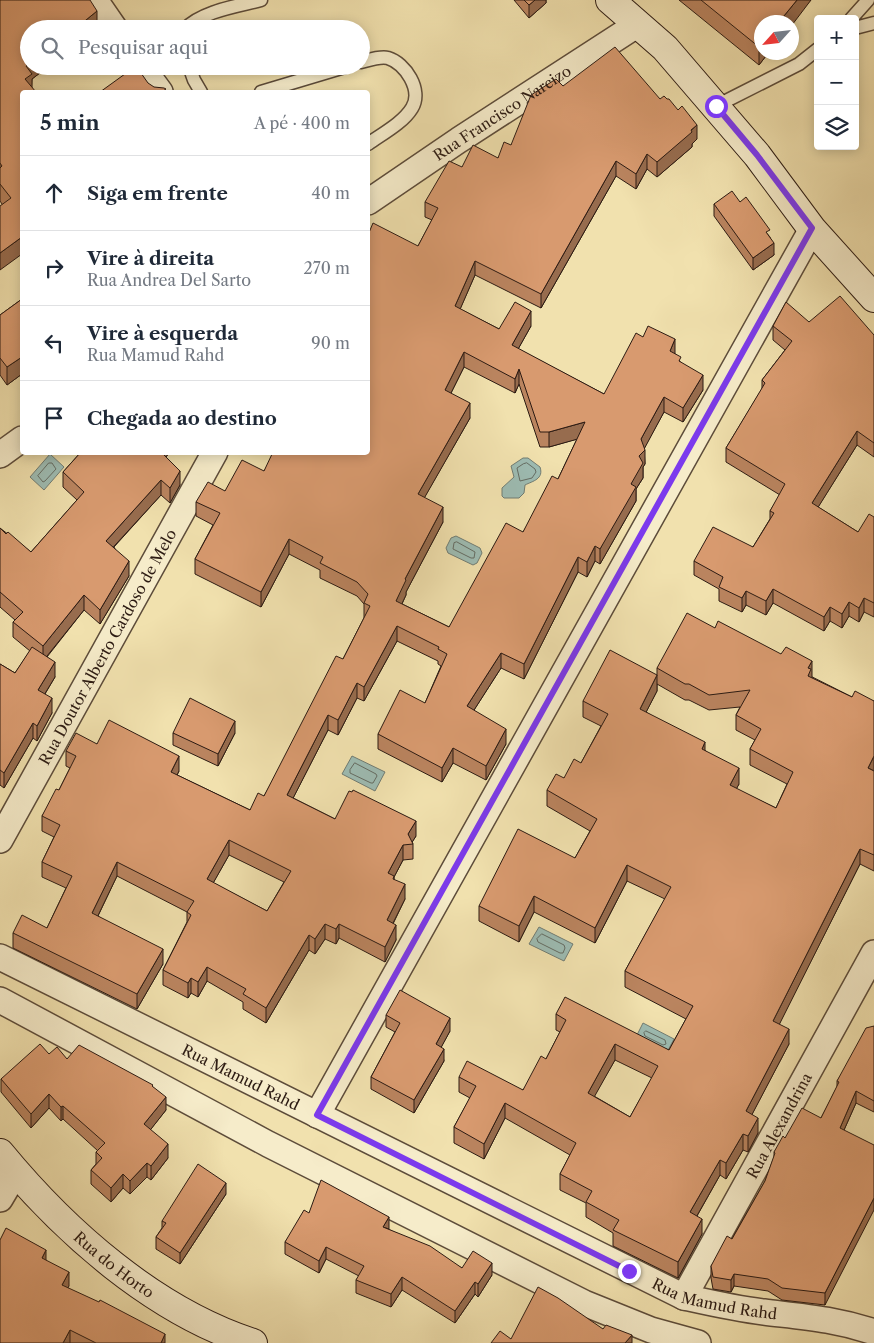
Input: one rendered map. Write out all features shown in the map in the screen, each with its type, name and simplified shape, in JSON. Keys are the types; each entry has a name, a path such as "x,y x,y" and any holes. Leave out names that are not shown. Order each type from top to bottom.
{"street":[{"path":"95,0 109,20"},
{"path":"610,0 665,48 757,155 812,228 874,298"},
{"name":"Rua Francisco Narcizo","path":"370,201 459,140 638,24"},
{"path":"148,75 159,90"},
{"path":"317,1115 812,228"},
{"path":"0,455 20,441"},
{"name":"Rua Doutor Alberto Cardoso de Melo","path":"0,840 213,455"},
{"name":"Rua Alexandrina","path":"684,1297 874,953"},
{"name":"Rua Mamud Rahd","path":"0,956 684,1297 717,1305 848,1323 874,1332"},
{"path":"0,1000 268,1144 584,1303 651,1330 698,1343"},
{"path":"0,1198 8,1162"},
{"name":"Rua do Horto","path":"8,1162 79,1236 124,1273 169,1304 199,1321 233,1337 253,1343"}],"lane":[{"path":"195,20 261,0"},
{"path":"855,15 868,0"},
{"path":"859,27 874,23"},
{"path":"716,106 799,64 814,52"},
{"path":"370,61 386,58 399,63 409,75 416,92 414,106 406,117 370,143"},
{"path":"192,75 200,90"},
{"path":"268,90 318,75"}],"water":[{"path":"49,455 64,467 44,490 30,477"},
{"path":"523,458 528,458 540,467 539,477 525,485 524,493 519,498 504,498 502,496 502,488 514,477 511,466"},
{"path":"456,536 480,548 482,553 477,563 473,565 448,553 446,548 451,538"},
{"path":"352,756 385,772 375,791 342,774"},
{"path":"539,927 573,944 564,961 529,944"},
{"path":"643,1023 674,1039 667,1052 636,1037"}],"building":[{"path":"0,0 90,0 97,11 86,20 20,20 20,75 31,75 25,79 34,90 20,90 20,238 0,253 0,206 11,198 0,184 0,168 2,166 0,163"},
{"path":"524,0 535,0 529,5"},
{"path":"701,0 797,0 785,15 754,15 754,43"},
{"path":"615,47 660,99 664,96 669,99 678,110 682,106 697,125 691,130 692,132 657,162 647,154 636,174 616,161 541,294 475,261 455,306 499,329 515,302 531,311 512,345 604,394 636,333 643,337 648,326 675,339 670,351 681,357 679,361 703,375 683,408 664,397 641,439 645,450 639,456 643,463 631,484 636,487 600,549 595,546 587,562 578,557 524,664 501,653 467,706 506,729 486,766 453,748 442,768 378,734 400,690 425,703 447,654 438,649 439,647 397,626 364,687 357,683 338,720 328,715 287,795 335,819 349,791 352,792 353,790 416,821 408,834 413,844 403,845 388,873 394,876 393,879 405,884 387,920 396,925 385,947 339,924 336,929 325,924 315,939 309,935 266,1008 243,994 246,989 207,967 198,982 191,978 188,983 163,970 191,915 187,912 194,901 117,862 92,913 163,949 137,994 13,933 22,915 47,928 72,876 42,862 60,825 42,816 56,789 59,790 76,756 66,751 76,733 97,744 109,720 179,756 171,772 250,810 258,793 264,796 336,656 343,659 370,606 364,603 368,594 357,582 320,563 323,557 289,539 261,592 195,559 220,513 196,502 208,482 225,491 242,460 264,471 272,455 370,455 370,230 373,223 418,246 438,208 425,202 449,161 462,167 473,145 498,158 504,142 511,145 531,95 556,79 563,86","holes":["464,352 515,379 519,369 540,432 549,432 585,422 558,479 552,476 523,532 506,523 449,627 396,601 405,579 443,507 418,494 470,403 445,390","229,840 291,871 267,911 207,879"]},
{"path":"124,75 142,75 148,83 154,87 166,89 164,90 103,90"},
{"path":"732,191 740,202 746,197 770,230 766,232 774,243 753,258 714,204"},
{"path":"840,296 874,335 874,443 857,431 812,503 858,532 869,514 874,517 874,603 864,598 859,608 849,602 842,614 830,607 824,617 773,589 766,601 746,591 742,598 719,587 723,577 694,561 713,527 753,547 774,513 770,511 785,484 726,448 765,383 762,380 792,341 773,326 786,302 809,322"},
{"path":"20,300 20,358 7,367 0,358 0,315"},
{"path":"78,455 164,455 180,471 170,488 161,480 106,541 129,561 100,610 84,595 43,646 13,622 23,612 0,592 0,528 6,534 8,532 31,552 84,492 63,472"},
{"path":"687,613 715,628 718,621 781,654 786,647 812,661 808,668 811,669 808,676 852,697 855,691 874,701 874,756 868,768 874,771 874,855 860,849 773,1021 789,1029 746,1111 758,1118 748,1136 743,1134 726,1163 720,1160 690,1212 702,1219 678,1262 613,1230 619,1220 586,1202 592,1191 560,1174 576,1143 505,1103 484,1144 454,1127 476,1086 459,1077 467,1061 523,1090 541,1056 546,1059 566,1020 556,1014 565,997 669,1050 693,1006 625,971 671,887 627,865 595,928 534,896 519,926 479,906 518,829 575,858 597,819 547,790 556,774 564,778 574,759 581,763 608,714 583,701 610,650 657,675 640,709 705,742 702,749 739,768 730,785 776,808 793,772 750,749 761,729 736,715 750,690 709,695 657,668","holes":["615,1044 658,1066 630,1117 588,1093"]},
{"path":"32,647 55,662 38,690 52,698 37,726 33,723 4,773 0,770 0,664 15,673"},
{"path":"190,698 235,721 218,754 173,733"},
{"path":"400,990 450,1018 436,1044 444,1049 414,1100 371,1077 400,1023 386,1015"},
{"path":"874,1026 874,1101 856,1091 840,1128 874,1145 874,1198 825,1293 782,1288 768,1279 734,1274 731,1280 713,1277 711,1266 727,1236 732,1239 765,1181 774,1152 783,1136 785,1138 802,1108 821,1118 839,1082 837,1081 866,1028"},
{"path":"40,1044 49,1054 57,1047 67,1059 79,1045 153,1085 166,1097 144,1124 168,1144 151,1166 147,1163 130,1181 123,1174 111,1188 91,1170 102,1158 96,1152 105,1143 63,1106 61,1107 49,1094 31,1114 1,1079"},
{"path":"198,1164 226,1183 180,1253 156,1237 166,1223 162,1221"},
{"path":"321,1180 389,1217 383,1227 430,1246 462,1268 473,1251 492,1263 478,1284 475,1282 455,1311 402,1277 391,1294 356,1280 364,1266 326,1247 319,1261 285,1242 304,1210 309,1213"},
{"path":"6,1228 46,1250 42,1258 69,1272 62,1285 99,1302 100,1300 165,1334 161,1343 96,1343 70,1330 63,1343 0,1343 0,1240"},
{"path":"538,1287 558,1298 603,1329 606,1325 632,1335 625,1343 491,1343 500,1331 511,1339"}],"route":[{"path":"629,1271 317,1115 812,228 757,155 716,106"}]}
